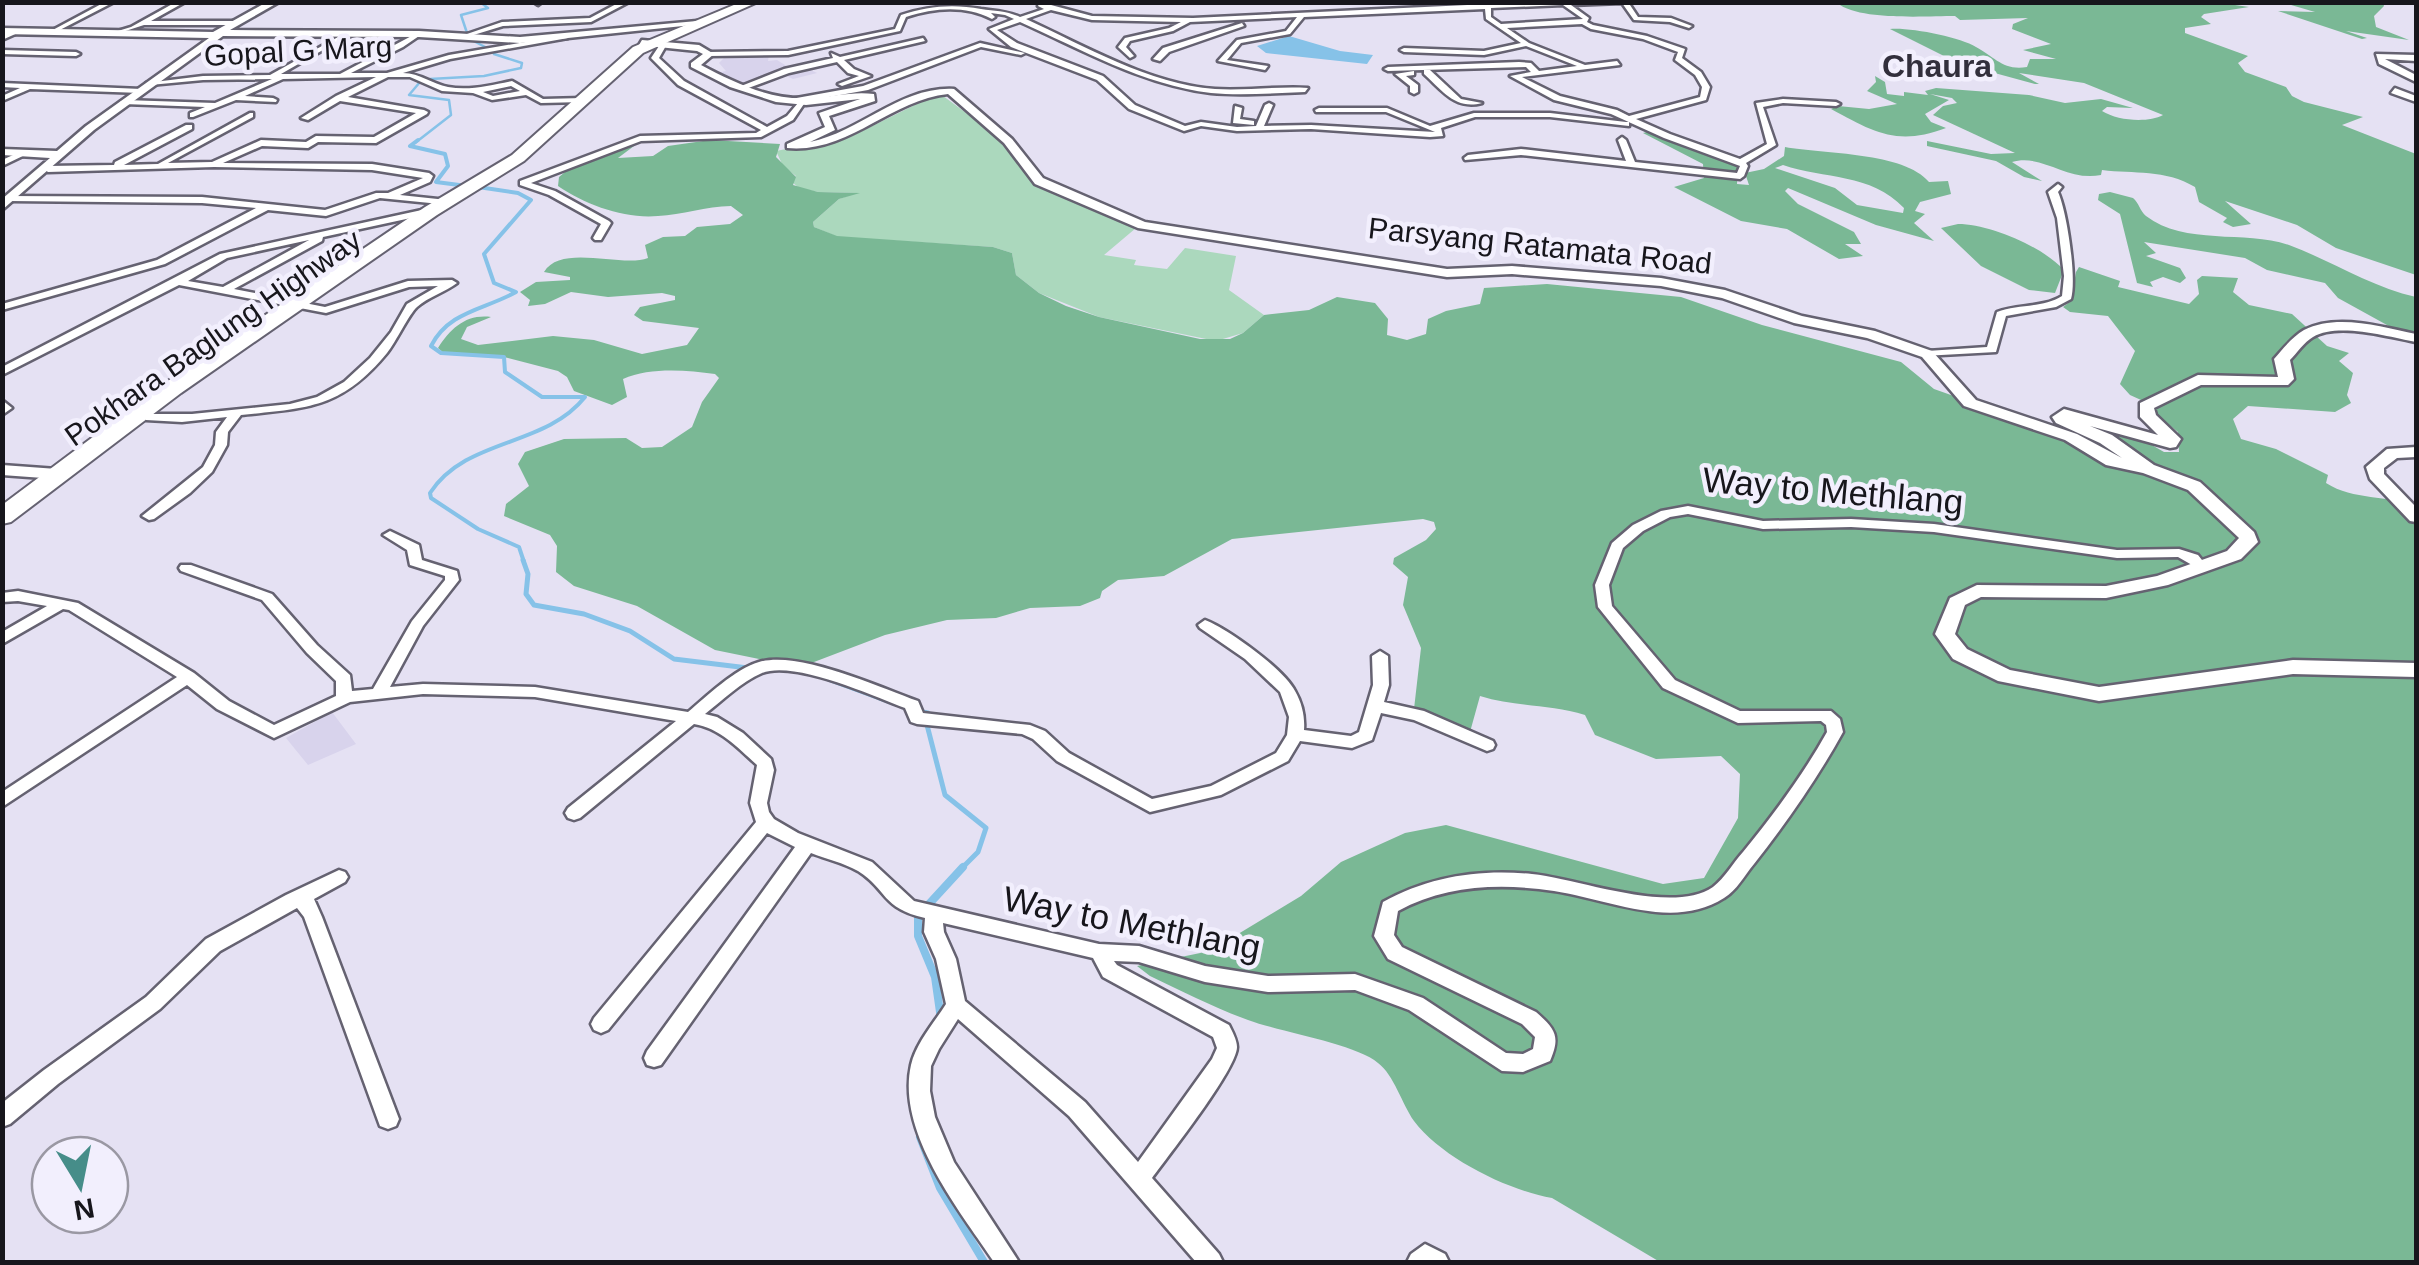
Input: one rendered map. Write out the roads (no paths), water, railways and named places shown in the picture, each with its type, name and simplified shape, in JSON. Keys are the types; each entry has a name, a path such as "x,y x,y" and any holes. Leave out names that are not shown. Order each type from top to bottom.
{"highway":[{"path":"446,204 491,174 578,100 617,60 742,2"},
{"path":"693,24 752,2"},
{"name":"Pokhara Baglung Highway","path":"2,531 303,303 442,213 446,204"},
{"name":"Pokhara Baglung Highway","path":"2,517 57,474 446,204"}],"street":[{"path":"52,32 111,2"},
{"path":"111,34 182,2"},
{"path":"5,202 124,102 203,47 215,34 275,2"},
{"path":"467,35 502,24 591,20 626,2"},
{"path":"1231,12 1246,18 1621,2 1636,19 1671,20 1689,26"},
{"path":"1566,4 1584,13 1587,19 1583,22"},
{"path":"903,16 948,6 1000,10 1179,85 1214,91 1305,90"},
{"path":"1272,9 1189,20 1092,18 1047,6 992,29 1046,58 1100,78 1132,108 1184,129 1201,124 1311,127 1430,136 1440,134 1438,129"},
{"path":"1489,10 1528,17"},
{"path":"1489,10 1488,18 1527,44 1587,68"},
{"path":"986,11 997,25"},
{"path":"1346,13 1347,29"},
{"path":"903,16 921,22"},
{"path":"898,46 903,16"},
{"path":"1291,30 1302,16"},
{"path":"1158,59 1158,54 1166,50 1242,24 1246,18"},
{"path":"1130,56 1122,48 1128,39 1170,30 1189,20"},
{"path":"144,22 234,22"},
{"path":"1498,26 1583,22 1645,36 1682,50 1678,58 1698,74 1706,87 1703,98 1632,118"},
{"path":"2,34 419,34 520,40 693,24"},
{"path":"829,27 830,42"},
{"path":"766,130 680,82 655,58 652,43 698,48 708,54 780,53 898,30"},
{"path":"1265,68 1222,61 1240,41 1303,31"},
{"path":"280,79 271,77 348,34"},
{"path":"343,75 383,51 396,51 419,34"},
{"name":"Gopal G Marg","path":"2,85 145,87 203,78 387,75 449,57 566,38"},
{"path":"844,62 923,40"},
{"path":"740,88 787,71 936,42"},
{"path":"1404,50 1484,53 1527,44"},
{"path":"799,101 882,82 980,46 1046,58"},
{"path":"817,48 882,82"},
{"path":"2,52 76,54"},
{"name":"Parsyang Ratamata Road","path":"708,54 694,65 740,88 799,101 858,96 872,99 823,116 831,128 791,146 853,134 923,95 950,91 1008,141 1039,180 1142,225 1447,273 1512,270 1661,282 1725,294 1799,320 1870,334 1927,354 1970,403 2072,437 2112,461 2194,486 2248,536 2244,549 2161,580 2106,592 1977,591 1957,602 1945,634 1960,654 2005,676 2098,694 2292,667 2416,670"},
{"path":"2409,78 2382,62 2379,56 2416,58"},
{"path":"1468,158 1522,152 1740,176 1744,166 1741,162 1632,118 1557,98 1514,76 1618,63"},
{"path":"1388,69 1454,64 1528,65 1536,72"},
{"path":"1414,92 1414,85 1399,74 1427,72 1454,64"},
{"path":"1427,72 1459,101 1478,103"},
{"path":"162,74 203,78"},
{"path":"305,118 387,75 411,75 445,89 474,91 499,99 528,92 540,101 578,100"},
{"path":"598,238 606,224 552,193 523,183 640,139 758,135 790,118 799,101 867,76"},
{"path":"193,116 280,79"},
{"path":"2,99 31,86"},
{"path":"2416,88 2396,91 2416,99"},
{"path":"232,97 273,100"},
{"path":"214,166 261,143 308,145 316,139 376,140 424,112 339,98"},
{"path":"1741,162 1772,145 1759,105 1784,101 1836,104"},
{"path":"124,102 217,105"},
{"path":"1259,126 1269,105"},
{"path":"1238,108 1236,121 1259,126"},
{"path":"1319,110 1376,108 1415,125 1438,129 1464,116 1503,114 1645,126"},
{"path":"159,165 250,115"},
{"path":"115,166 189,127"},
{"path":"1622,140 1631,162"},
{"path":"2,152 61,155"},
{"path":"2,164 26,153"},
{"path":"48,169 159,165 372,167 429,176 428,180 389,196"},
{"path":"1927,354 1992,350 2001,314 2016,308 2055,306 2067,297 2071,281 2064,253 2066,232 2062,210 2052,192 2058,187"},
{"path":"5,202 180,199 331,212 379,195 446,204"},
{"path":"2,372 224,256 446,204"},
{"path":"2,306 161,262 264,208"},
{"path":"228,289 319,239"},
{"path":"150,417 165,420 308,404 346,387 406,322 411,306 452,283 408,284 336,309 310,309 303,303 178,282"},
{"name":"Parsyang Ratamata Road","path":"2148,469 2118,446 2060,417 2074,414 2170,443 2173,440 2148,417 2146,406 2198,380 2283,382 2286,379 2282,359 2312,330 2362,327 2416,338"},
{"path":"2,403 6,408 2,412"},
{"path":"149,516 213,463 223,446 222,432 237,412"},
{"path":"2416,452 2392,453 2375,467 2376,476 2416,517"},
{"path":"2,470 57,474"},
{"name":"Way to Methlang","path":"807,844 862,864 897,901 934,916 1099,952 1140,954 1205,974 1268,984 1355,982 1416,1004 1502,1062 1537,1060 1545,1049 1546,1034 1529,1018 1395,953 1384,936 1390,907 1424,889 1464,882 1529,881 1656,903 1702,901 1721,892 1755,850 1802,790 1835,732 1834,723 1825,716 1738,718 1669,684 1605,607 1602,585 1609,562 1618,546 1638,528 1666,514 1699,511 1764,524 1851,522 1934,528 2117,554 2179,553 2194,558 2199,565"},
{"path":"378,694 417,624 452,580 452,574 415,562 414,548 390,535"},
{"path":"186,568 267,596 312,649 344,679 344,698"},
{"path":"2,598 72,606 188,677 222,705 275,732 344,698 423,689 535,692 711,721 723,728 765,763 758,802 766,822 807,844 654,1058"},
{"path":"2,639 61,604"},
{"path":"574,813 726,688 762,666 794,666 864,686 912,705 926,718 1024,729 1039,735 1063,757 1150,806 1215,791 1282,757 1295,735 1297,717 1287,690 1250,655 1204,625"},
{"path":"1295,735 1360,741 1366,736 1381,685 1380,656"},
{"path":"2,802 188,677"},
{"path":"1375,706 1418,715 1486,745"},
{"path":"601,1024 766,822"},
{"path":"2,1117 152,1003 213,945 339,876"},
{"path":"294,900 306,903 313,916 388,1119"},
{"path":"934,916 934,932 946,958 956,1005 1077,1109 1211,1262"},
{"path":"1099,952 1110,971 1222,1032 1226,1048 1220,1065 1138,1180"},
{"path":"956,1005 921,1065 927,1135 1007,1262"},
{"path":"1418,1262 1426,1256 1437,1262"}],"water":[{"path":"1289,36 1340,51 1373,55 1367,64 1266,53 1257,46"}],"waterway":[{"path":"467,33 461,15 488,8 480,2"},
{"path":"466,37 487,48"},
{"path":"430,79 484,76 521,68 522,63 494,54"},
{"path":"415,143 451,115 449,100 409,95 420,82"},
{"path":"418,140 410,146 445,154 448,166 436,182 467,186"},
{"path":"478,187 518,193 531,200 484,254 494,283 516,292 457,318 431,346 441,353 504,357 505,372 542,397 585,397 549,426 464,462 430,493 431,498 478,529 519,547 524,562"},
{"path":"523,560 528,574 526,594 534,605 584,614 630,631 674,659 748,668"},
{"path":"828,679 893,703"},
{"path":"917,711 928,713 927,725 945,795 986,828 978,852 963,867"},
{"path":"941,1019 935,977 918,936 918,916 963,867"},
{"path":"920,1137 940,1188 984,1262"}],"district":[{"name":"Chaura","path":"1937,66"}]}
